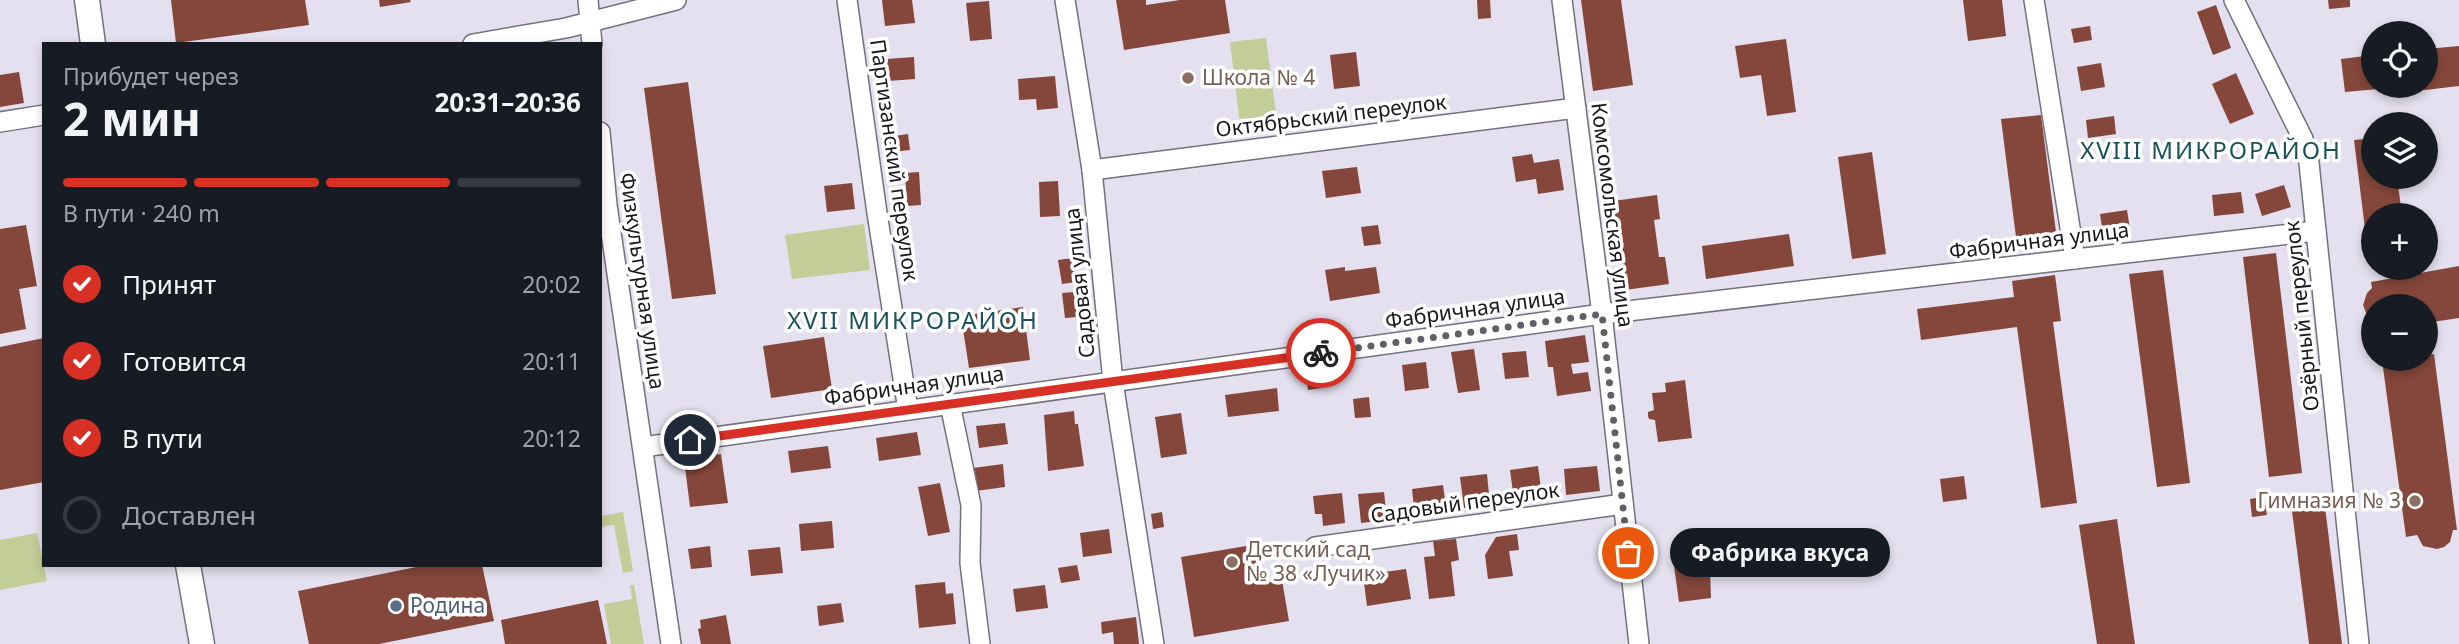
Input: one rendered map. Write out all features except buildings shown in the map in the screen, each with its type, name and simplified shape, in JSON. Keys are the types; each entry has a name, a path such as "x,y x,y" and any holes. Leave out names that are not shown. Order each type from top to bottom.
{"main road":[{"path":"87,0 93,42"},
{"path":"188,567 202,644"}],"street":[{"path":"588,0 592,42"},
{"path":"484,42 590,23 606,16 676,0"},
{"name":"Партизанский переулок","path":"847,0 908,410"},
{"name":"Садовая улица","path":"1065,0 1092,170 1113,382 1154,644"},
{"name":"Комсомольская улица","path":"1562,0 1602,314 1639,644"},
{"path":"2034,0 2075,259"},
{"name":"Озёрный переулок","path":"2234,0 2303,139 2309,163 2359,644"},
{"name":"Октябрьский переулок","path":"1092,170 1576,107"},
{"path":"0,122 42,115"},
{"name":"Физкультурная улица","path":"602,153 607,205 671,644"},
{"name":"Фабричная улица","path":"643,447 1602,314 2316,231"},
{"path":"950,404 971,505 970,563 980,644"},
{"name":"Садовый переулок","path":"1315,547 1623,504"}],"green space":[{"path":"1266,38 1277,120 1240,124 1230,42"},
{"path":"864,224 870,270 792,279 785,235"},
{"path":"623,512 633,571 623,573 614,525 602,527 602,516"},
{"path":"37,533 47,581 0,590 0,540"},
{"path":"630,585 634,585 644,644 611,644 604,604 632,599"}],"way so far":[{"path":"1321,353 1602,314 1628,553"}],"place":[{"name":"Школа № 4","path":"1188,78"},
{"name":"Гимназия № 3","path":"2415,501"},
{"name":"Фабрика вкуса","path":"1628,553"},
{"name":"Детский сад № 38 «Лучик»","path":"1232,562"},
{"name":"Родина","path":"396,606"}],"district":[{"name":"XVIII МИКРОРАЙОН","path":"2211,151"},
{"name":"XVII МИКРОРАЙОН","path":"913,321"}],"route":[{"path":"690,440 1321,353"}]}
